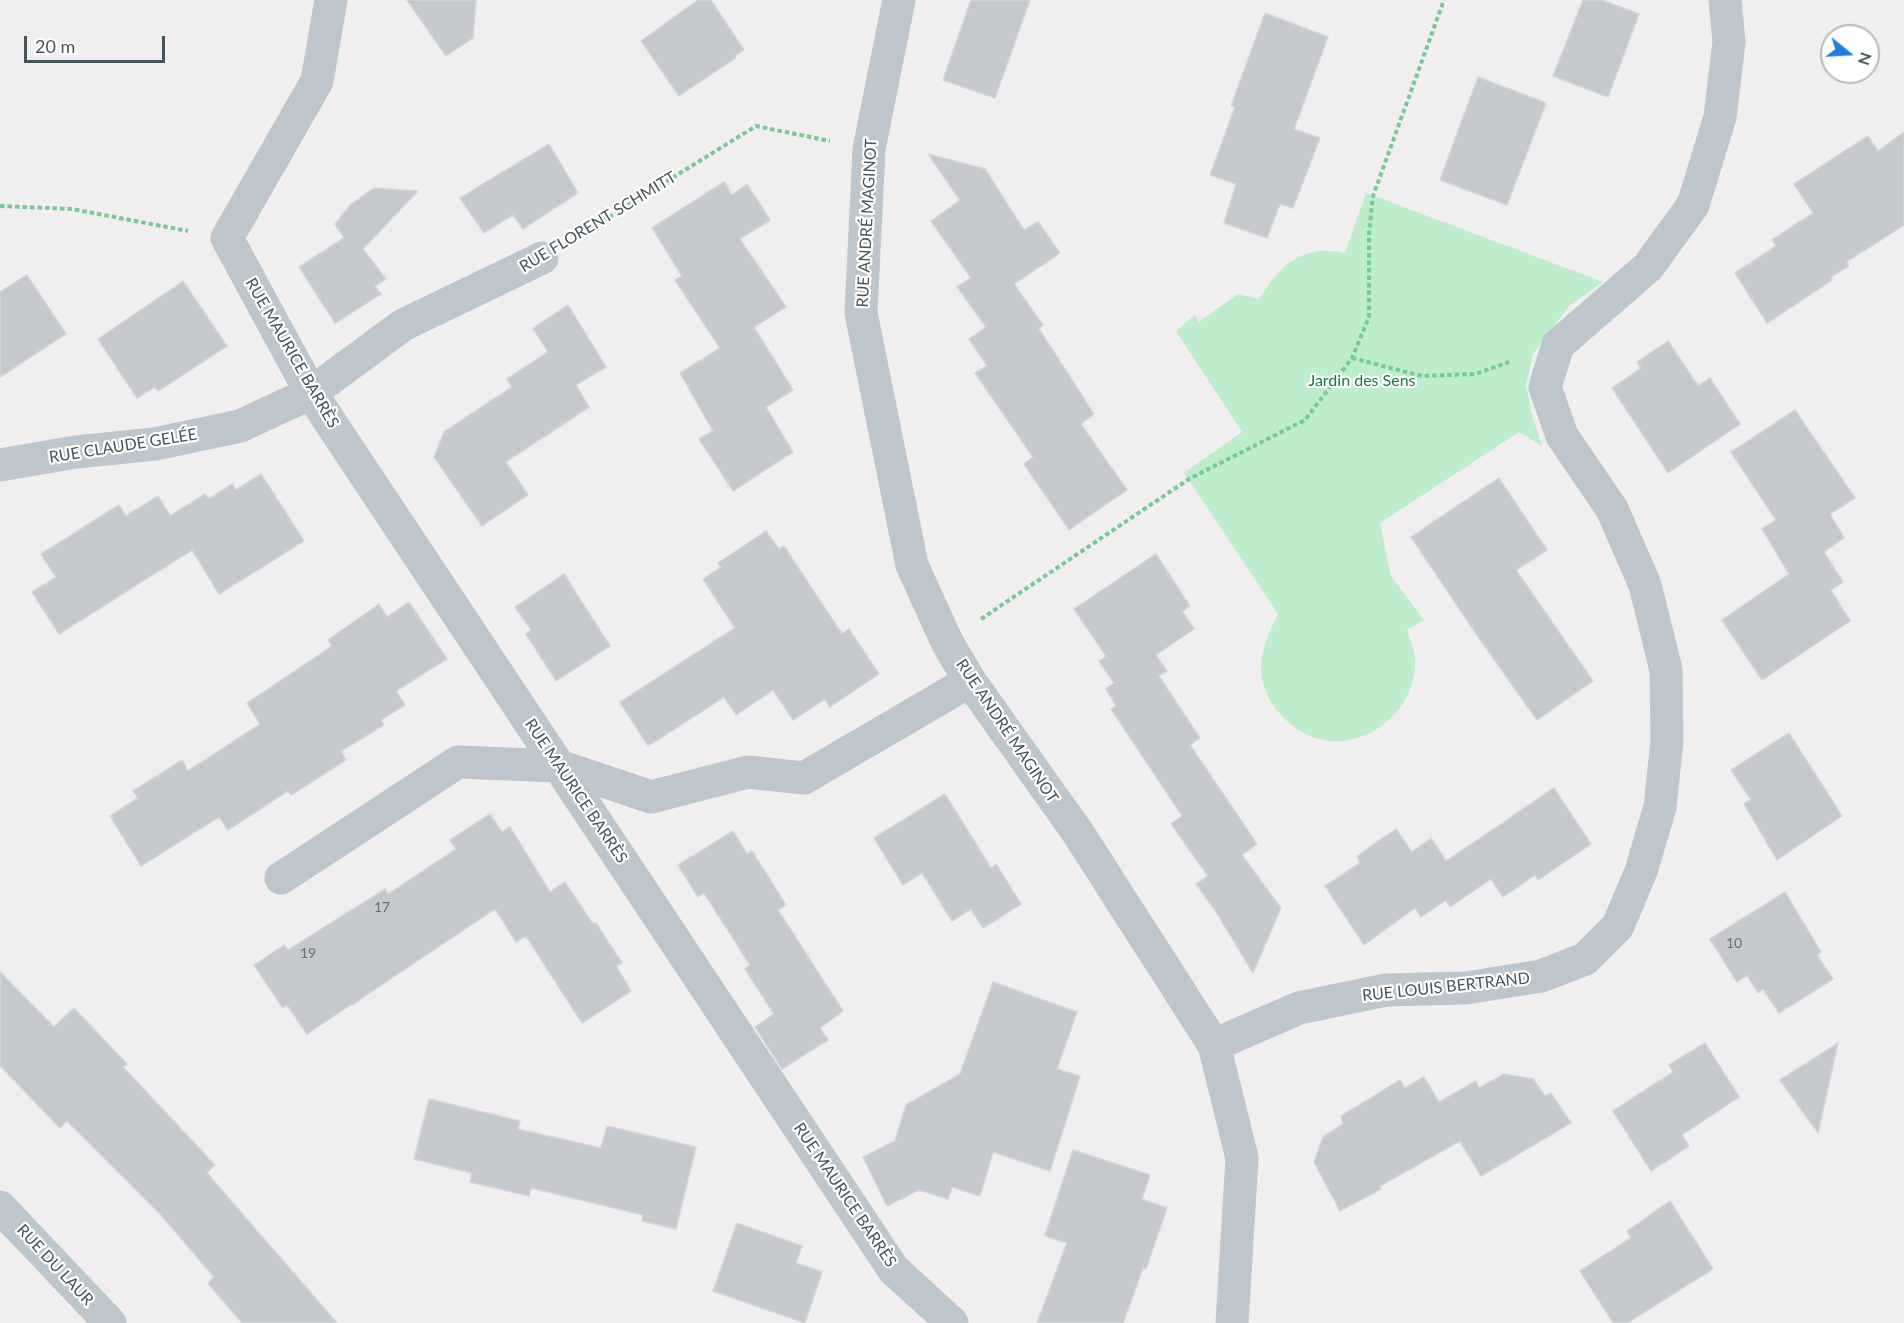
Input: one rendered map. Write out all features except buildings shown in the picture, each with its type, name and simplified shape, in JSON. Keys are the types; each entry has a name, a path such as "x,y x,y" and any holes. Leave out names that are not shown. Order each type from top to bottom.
{"street":[{"path":"227,238 317,81 332,0"},
{"name":"RUE ANDRÉ MAGINOT","path":"899,0 869,149 861,313 912,566 947,642 970,681 1078,833 1214,1046 1242,1158 1232,1323"},
{"path":"1558,345 1648,267 1693,205 1720,117 1728,42 1725,0"},
{"name":"RUE MAURICE BARRÈS","path":"227,238 310,393 893,1269 952,1323"},
{"name":"RUE FLORENT SCHMITT","path":"310,393 403,325 542,258"},
{"name":"RUE LOUIS BERTRAND","path":"1214,1046 1299,1008 1386,990 1466,988 1541,976 1586,959 1618,926 1641,871 1660,807 1667,741 1666,670 1645,585 1612,509 1562,436 1545,387 1558,345"},
{"name":"RUE CLAUDE GELÉE","path":"0,465 76,452 155,444 240,426 310,393"},
{"path":"281,878 458,762 559,766 651,797 748,772 804,778 970,681"},
{"name":"RUE DU LAUR","path":"0,1207 110,1323"}],"path":[{"path":"947,642 1188,480 1305,420 1352,358 1369,317 1369,233 1373,196 1444,0"},
{"name":"RUE FLORENT SCHMITT","path":"542,258 756,126 869,149"},
{"path":"0,206 72,209 227,238"},
{"path":"1352,358 1422,376 1475,374 1558,345"}],"green space":[{"name":"Jardin des Sens","path":"1366,193 1603,282 1569,306 1533,354 1526,385 1532,415 1542,446 1519,432 1380,523 1391,576 1424,620 1407,630 1415,657 1414,676 1403,703 1383,725 1357,738 1327,741 1300,731 1277,711 1269,698 1263,684 1261,663 1266,641 1278,614 1184,473 1242,432 1176,331 1195,315 1199,322 1238,294 1259,299 1277,274 1300,256 1324,251 1345,253"}]}
